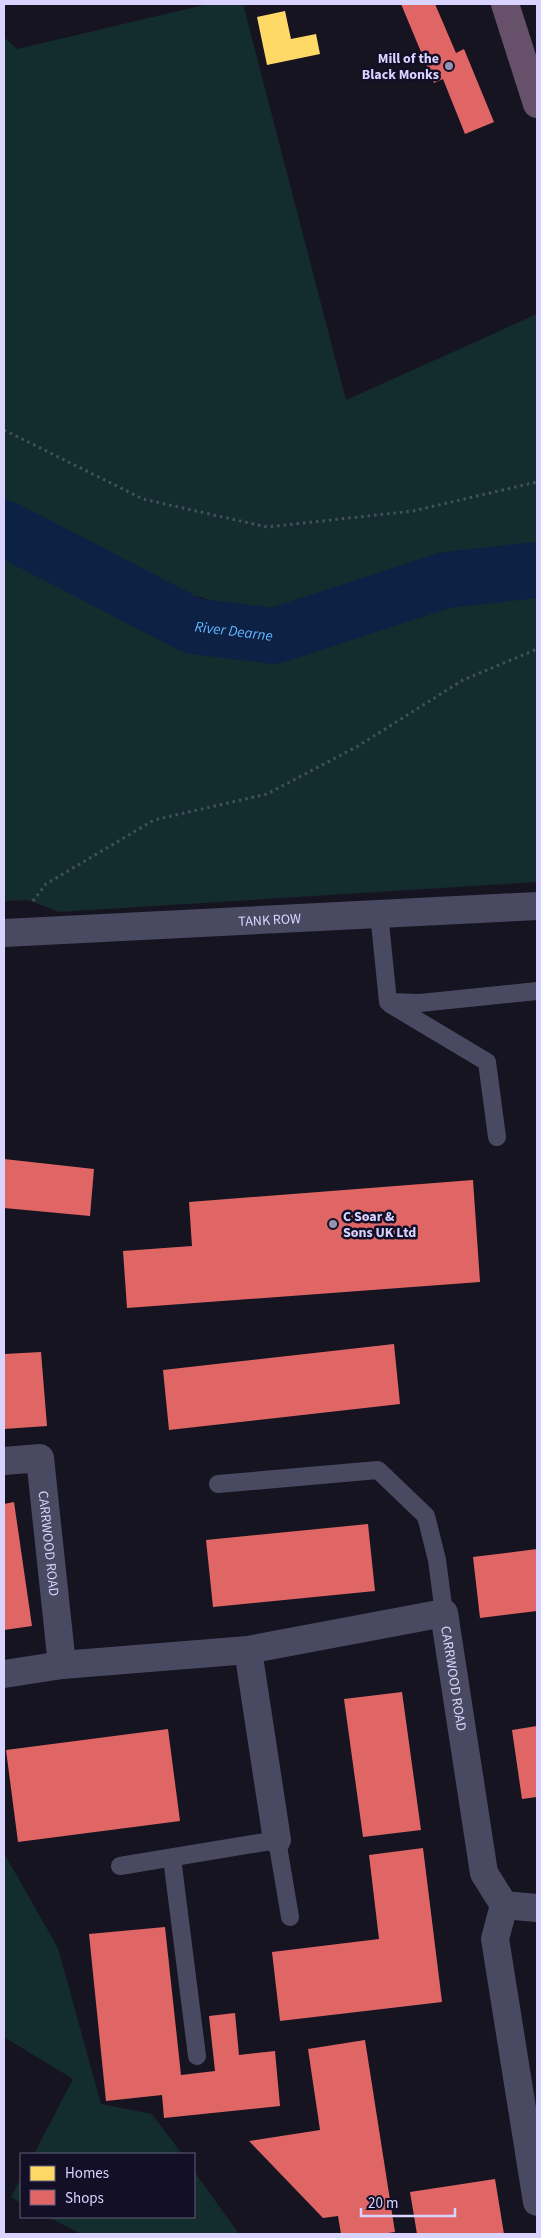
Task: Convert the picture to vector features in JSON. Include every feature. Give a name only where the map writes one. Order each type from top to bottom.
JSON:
[{"type":"highway","points":[[504,4],[537,104]]},
{"type":"street","name":"TANK ROW","points":[[6,933],[537,906]]},
{"type":"street","name":"CARRWOOD ROAD","points":[[4,1462],[40,1458],[62,1665]]},
{"type":"street","name":"CARRWOOD ROAD","points":[[4,1674],[62,1665],[248,1650],[444,1613],[484,1873],[504,1905]]},
{"type":"street","points":[[248,1650],[277,1840]]},
{"type":"street","points":[[537,1908],[504,1905],[495,1939],[537,2202]]},
{"type":"lane","points":[[379,913],[388,1002]]},
{"type":"lane","points":[[388,1002],[420,1004],[537,991]]},
{"type":"lane","points":[[388,1002],[486,1062],[497,1138]]},
{"type":"lane","points":[[218,1484],[378,1470],[426,1516],[437,1560],[444,1613]]},
{"type":"lane","points":[[120,1866],[277,1840],[290,1917]]},
{"type":"lane","points":[[172,1858],[197,2056]]},
{"type":"path","points":[[4,430],[143,498],[268,526],[413,511],[537,482]]},
{"type":"path","points":[[6,933],[46,884],[154,820],[267,794],[358,746],[463,680],[537,649]]},
{"type":"green space","points":[[208,4],[243,4],[346,400],[537,314],[537,554],[456,557],[277,617],[164,588],[4,502],[4,37],[17,49]]},
{"type":"green space","points":[[4,544],[191,638],[281,651],[454,597],[537,582],[537,882],[59,912],[28,900],[4,901]]},
{"type":"green space","points":[[4,1853],[58,1948],[101,2104],[152,2114],[181,2153],[35,2153],[73,2079],[4,2037]]},
{"type":"green space","points":[[195,2172],[239,2234],[81,2234],[50,2218],[195,2218]]},
{"type":"green space","points":[[20,2180],[20,2202],[11,2197]]},
{"type":"building: Homes","points":[[285,11],[291,39],[316,34],[320,54],[267,65],[257,17]]},
{"type":"building: Shops","name":"Mill of the Black Monks","points":[[401,4],[435,4],[456,53],[464,49],[494,122],[465,134],[443,79],[434,83]]},
{"type":"building: Shops","points":[[4,1159],[94,1169],[90,1216],[4,1208]]},
{"type":"building: Shops","name":"C Soar & Sons UK Ltd","points":[[473,1180],[480,1282],[127,1308],[123,1251],[192,1246],[189,1202]]},
{"type":"building: Shops","points":[[394,1344],[400,1404],[169,1430],[163,1370]]},
{"type":"building: Shops","points":[[41,1352],[47,1426],[4,1429],[4,1354]]},
{"type":"building: Shops","points":[[14,1502],[32,1626],[4,1630],[4,1504]]},
{"type":"building: Shops","points":[[368,1524],[375,1591],[213,1607],[206,1540]]},
{"type":"building: Shops","points":[[537,1549],[537,1611],[480,1618],[473,1557]]},
{"type":"building: Shops","points":[[402,1692],[421,1830],[363,1837],[344,1699]]},
{"type":"building: Shops","points":[[537,1726],[537,1797],[522,1799],[512,1730]]},
{"type":"building: Shops","points":[[168,1729],[180,1821],[18,1842],[6,1750]]},
{"type":"building: Shops","points":[[423,1848],[442,2002],[280,2021],[272,1952],[379,1939],[369,1855]]},
{"type":"building: Shops","points":[[165,1927],[181,2075],[215,2071],[209,2016],[235,2013],[239,2055],[275,2051],[280,2106],[164,2118],[162,2095],[106,2101],[89,1934]]},
{"type":"building: Shops","points":[[365,2040],[395,2232],[341,2234],[338,2216],[323,2218],[249,2141],[320,2130],[308,2049]]},
{"type":"building: Shops","points":[[495,2179],[504,2234],[417,2234],[410,2192]]},
{"type":"waterway","name":"River Dearne","points":[[4,528],[193,626],[274,636],[446,580],[537,570]]},
{"type":"place","name":"Mill of the Black Monks","points":[[449,66]]},
{"type":"place","name":"C Soar & Sons UK Ltd","points":[[333,1224]]}]
